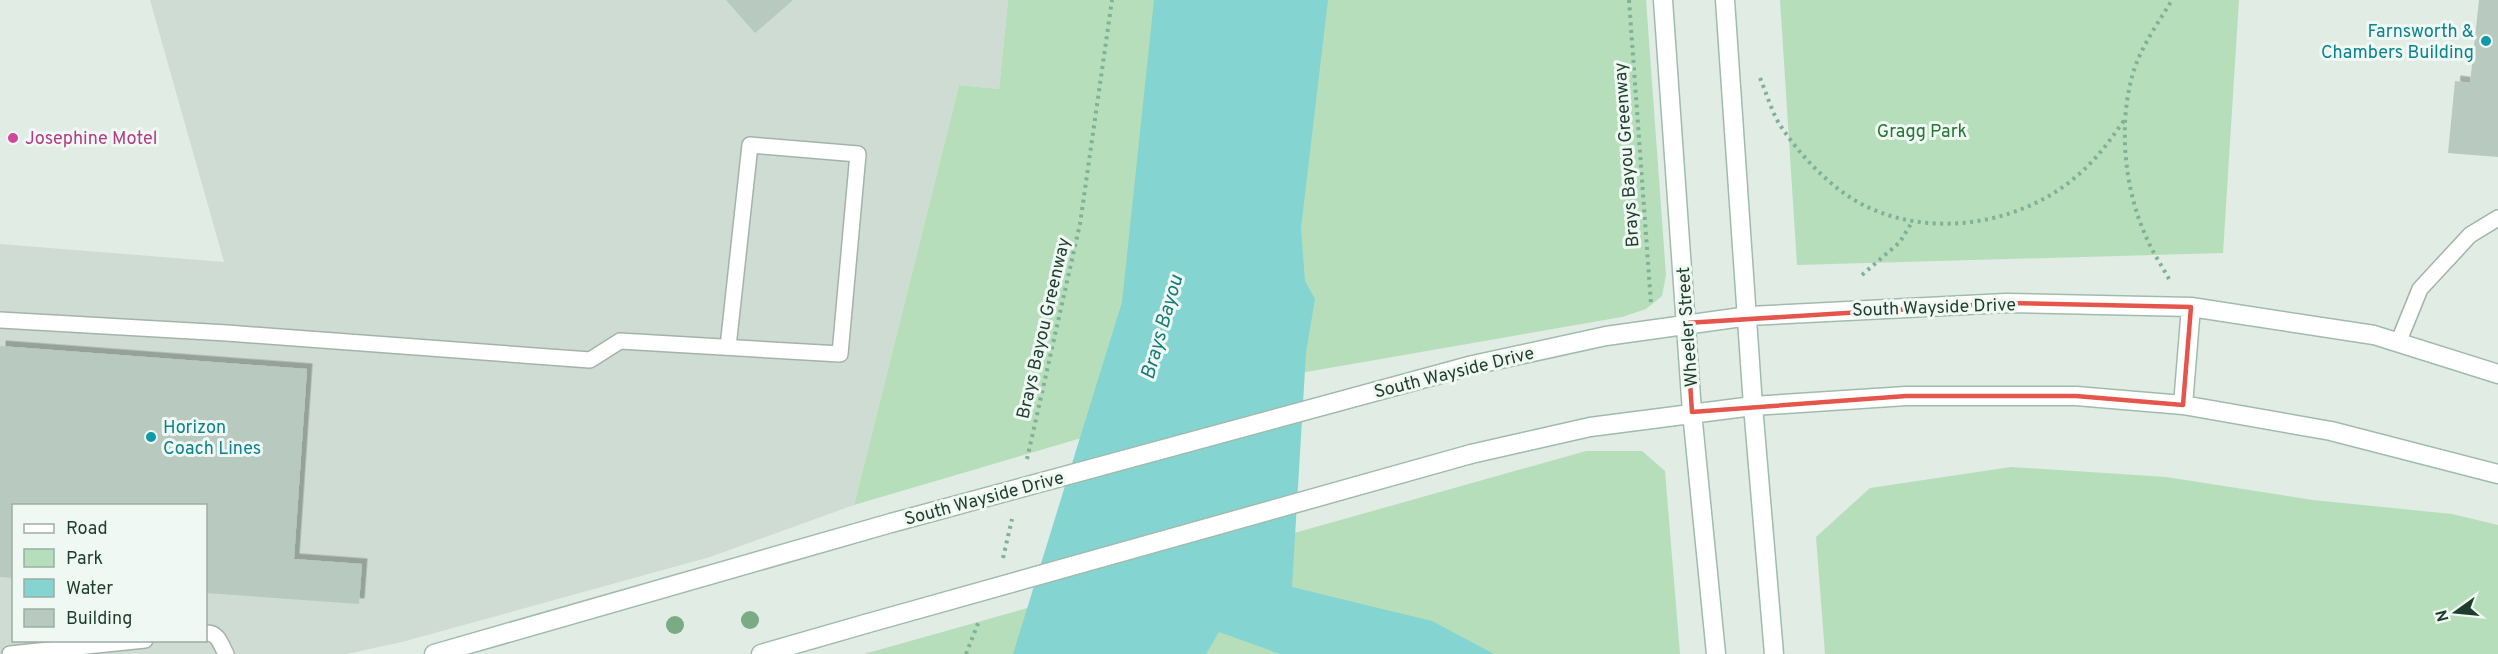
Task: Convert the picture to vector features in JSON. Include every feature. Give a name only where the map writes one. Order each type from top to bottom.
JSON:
[{"type":"main road","name":"Wheeler Street","points":[[1663,0],[1692,412],[1716,654]]},
{"type":"main road","points":[[1725,0],[1774,654]]},
{"type":"main road","name":"South Wayside Drive","points":[[434,654],[891,523],[1473,364],[1606,336],[1686,323],[1749,316],[2006,303],[2191,307],[2374,336],[2498,374]]},
{"type":"main road","points":[[2183,405],[2191,307]]},
{"type":"main road","points":[[760,654],[1471,454],[1590,427],[1692,412],[1906,396],[2076,396],[2183,405],[2331,431],[2498,474]]},
{"type":"lane","points":[[0,320],[227,333],[590,360],[620,341],[840,354],[858,154],[750,145],[728,347]]},
{"type":"lane","points":[[2398,343],[2420,290],[2470,235],[2498,218]]},
{"type":"lane","points":[[207,633],[217,637],[226,654]]},
{"type":"lane","points":[[10,654],[126,642]]},
{"type":"path","name":"Brays Bayou Greenway","points":[[1025,469],[1080,224],[1112,0]]},
{"type":"path","name":"Brays Bayou Greenway","points":[[1629,0],[1651,309]]},
{"type":"path","points":[[2171,282],[2146,238],[2132,196],[2126,159],[2125,119],[2133,73],[2149,37],[2172,0]]},
{"type":"path","points":[[1760,78],[1781,126],[1812,167],[1846,195],[1879,212],[1912,222],[1983,221],[2017,212],[2048,197],[2078,176],[2102,151],[2125,119]]},
{"type":"path","points":[[1862,275],[1900,242],[1912,222]]},
{"type":"path","points":[[999,569],[1014,513]]},
{"type":"path","points":[[966,654],[982,611]]},
{"type":"highlighted area","points":[[2006,303],[2191,307],[2183,405],[2076,396],[1906,396],[1692,412],[1686,323]]},
{"type":"shaded area","points":[[150,0],[1008,0],[999,89],[959,85],[854,505],[710,557],[402,642],[346,654],[0,654],[0,244],[224,262]]},
{"type":"green space","points":[[1008,0],[1646,0],[1666,275],[1662,296],[1646,309],[1622,317],[1306,372],[854,505],[959,85],[999,89]]},
{"type":"green space","name":"Gragg Park","points":[[1780,0],[2239,0],[2223,253],[1797,265]]},
{"type":"green space","points":[[1586,451],[1642,451],[1665,471],[1680,654],[864,654]]},
{"type":"green space","points":[[2011,467],[2166,477],[2313,500],[2452,514],[2498,525],[2498,654],[1825,654],[1816,537],[1870,488]]},
{"type":"water","name":"Brays Bayou","points":[[1154,0],[1328,0],[1301,228],[1305,281],[1315,299],[1306,353],[1292,587],[1432,621],[1494,654],[1280,654],[1219,632],[1206,654],[1013,654],[1122,302]]},
{"type":"building","points":[[726,0],[793,0],[755,33]]},
{"type":"building","name":"Farnsworth & Chambers Building","points":[[2479,0],[2498,0],[2498,157],[2448,153],[2455,81],[2470,83]]},
{"type":"building","name":"Horizon Coach Lines","points":[[0,346],[307,369],[294,559],[362,564],[359,604],[207,593],[207,504],[12,504],[12,578],[0,577]]},
{"type":"place","name":"Farnsworth & Chambers Building","points":[[2486,41]]},
{"type":"place","name":"Josephine Motel","points":[[13,138]]},
{"type":"place","name":"Horizon Coach Lines","points":[[151,437]]}]
